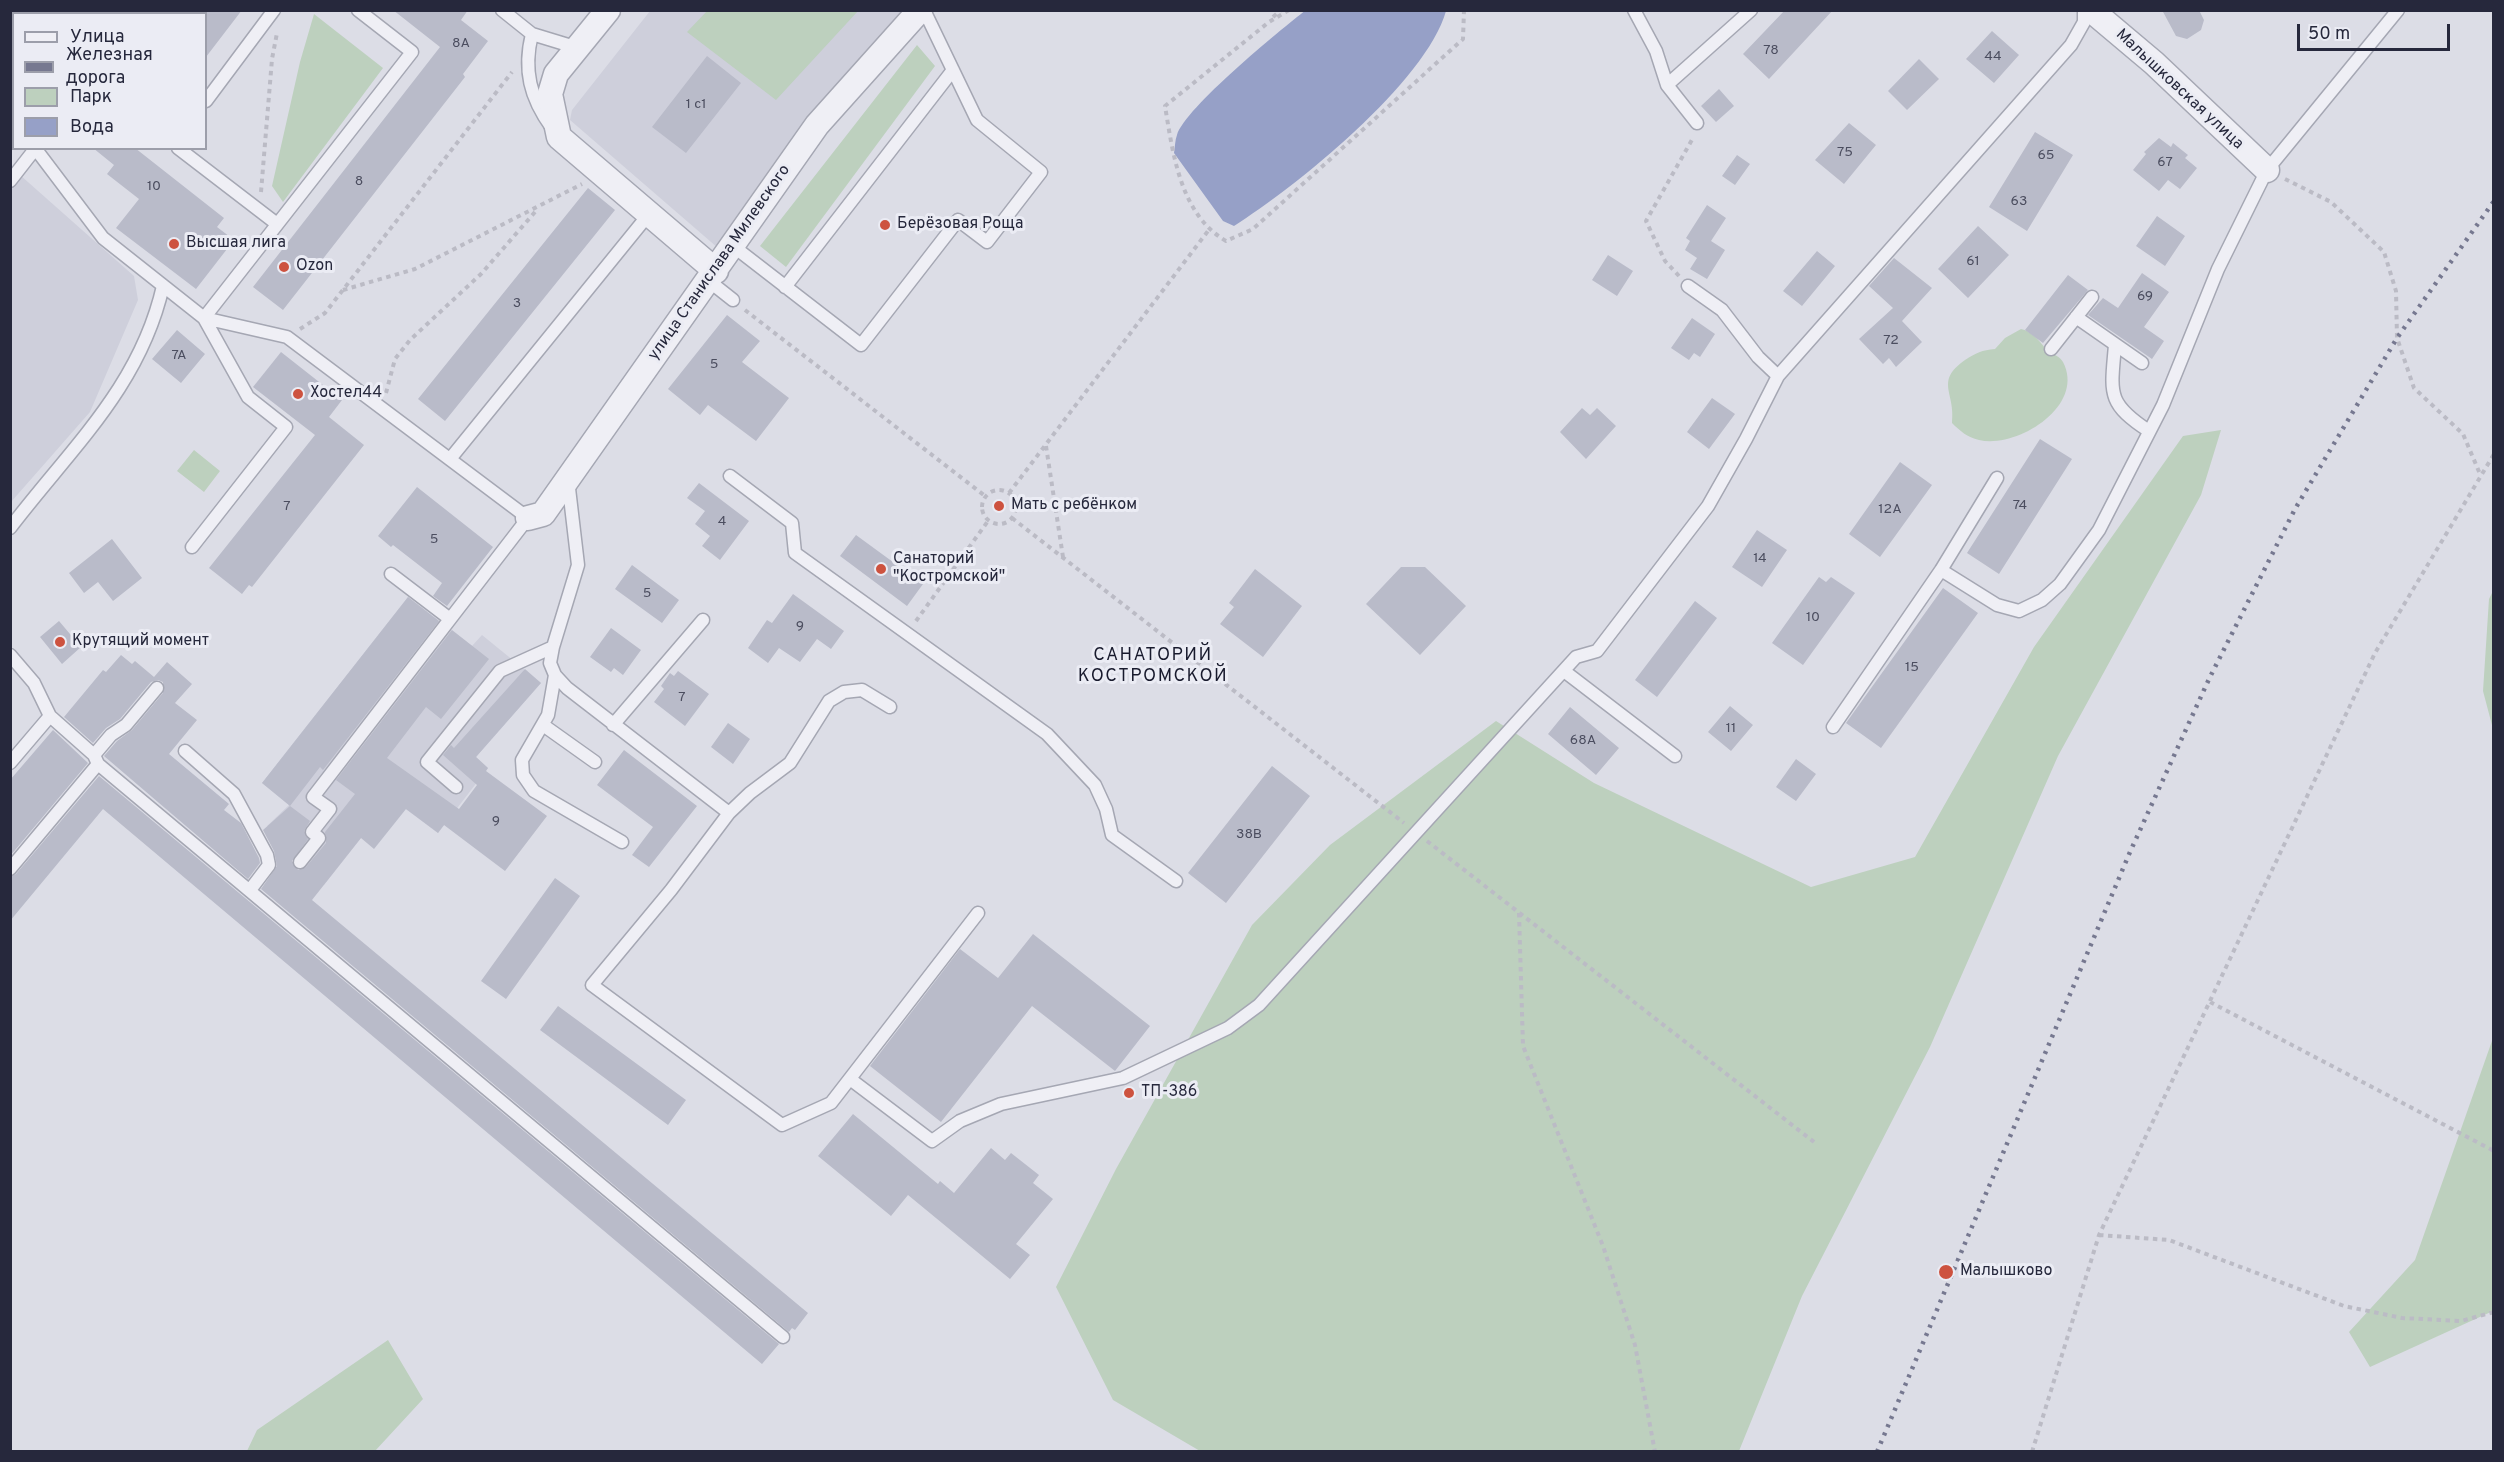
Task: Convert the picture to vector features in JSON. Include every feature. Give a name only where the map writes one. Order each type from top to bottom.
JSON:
[{"type":"street","points":[[608,10],[556,75],[550,94],[559,137],[649,214],[712,276]]},
{"type":"street","name":"улица Станислава Милевского","points":[[528,518],[543,514],[817,125],[920,10]]},
{"type":"street","name":"Малышковская улица","points":[[2091,10],[2154,63],[2267,170]]},
{"type":"lane","points":[[207,100],[274,10]]},
{"type":"lane","points":[[204,318],[412,52],[358,10]]},
{"type":"lane","points":[[502,10],[532,34],[578,48]]},
{"type":"lane","points":[[733,246],[861,345],[958,220],[987,242],[1041,172],[977,120],[924,10]]},
{"type":"lane","points":[[1634,10],[1656,51],[1667,85],[1697,123]]},
{"type":"lane","points":[[1667,85],[1750,10]]},
{"type":"lane","points":[[850,1079],[932,1141],[960,1121],[1001,1104],[1123,1078],[1228,1028],[1259,1005],[1576,657],[1597,651],[1708,506],[1778,376],[2071,45],[2084,22],[2084,10]]},
{"type":"lane","points":[[1941,570],[1997,605],[2019,611],[2042,600],[2060,584],[2098,530],[2163,405],[2218,268],[2267,170],[2398,10]]},
{"type":"lane","points":[[532,34],[527,53],[528,69],[537,108],[559,137]]},
{"type":"lane","points":[[785,287],[953,70]]},
{"type":"lane","points":[[10,181],[34,150]]},
{"type":"lane","points":[[36,150],[103,238],[204,318],[248,397],[286,427],[192,547]]},
{"type":"lane","points":[[181,150],[277,224]]},
{"type":"lane","points":[[450,459],[649,214]]},
{"type":"lane","points":[[712,276],[733,300]]},
{"type":"lane","points":[[10,528],[119,391],[145,345],[156,318],[163,286]]},
{"type":"lane","points":[[1688,286],[1722,310],[1758,357],[1778,376]]},
{"type":"lane","points":[[2051,349],[2092,297]]},
{"type":"lane","points":[[2076,317],[2142,363]]},
{"type":"lane","points":[[204,318],[286,337],[528,518],[313,797],[330,809],[312,832],[319,838],[300,862]]},
{"type":"lane","points":[[2115,345],[2113,397],[2121,411],[2149,431]]},
{"type":"lane","points":[[730,476],[792,523],[795,553],[1047,734],[1095,785],[1106,809],[1112,835],[1176,881]]},
{"type":"lane","points":[[1833,727],[1941,570],[1997,478]]},
{"type":"lane","points":[[568,479],[578,565],[553,647],[550,663],[555,675],[567,688],[729,813]]},
{"type":"lane","points":[[391,574],[450,619]]},
{"type":"lane","points":[[614,725],[703,620]]},
{"type":"lane","points":[[456,787],[427,762],[500,671],[553,647]]},
{"type":"lane","points":[[10,655],[34,682],[50,716],[96,759],[783,1337]]},
{"type":"lane","points":[[1564,671],[1675,756]]},
{"type":"lane","points":[[555,675],[552,699],[543,724],[522,760],[523,775],[534,791],[622,842]]},
{"type":"lane","points":[[10,869],[96,759],[111,735],[126,725],[157,688]]},
{"type":"lane","points":[[890,707],[862,690],[844,692],[830,701],[790,763],[750,793],[729,813],[671,890],[591,985],[783,1125],[831,1103],[978,914]]},
{"type":"lane","points":[[10,763],[50,716]]},
{"type":"lane","points":[[543,724],[595,762]]},
{"type":"lane","points":[[185,750],[234,794],[267,855],[269,865],[250,890]]},
{"type":"path","points":[[1281,10],[1165,106],[1175,164],[1193,208],[1208,231],[1226,241],[1253,229],[1463,39],[1464,10]]},
{"type":"path","points":[[1269,22],[1289,10]]},
{"type":"path","points":[[260,211],[272,59],[278,30]]},
{"type":"path","points":[[286,337],[325,313],[527,53]]},
{"type":"path","points":[[1688,286],[1665,261],[1646,221],[1691,144],[1697,123]]},
{"type":"path","points":[[2267,170],[2331,202],[2384,252],[2396,291],[2397,338],[2415,388],[2463,434],[2481,475]]},
{"type":"path","points":[[342,290],[415,269],[537,210],[587,182],[608,180]]},
{"type":"path","points":[[382,409],[395,359],[410,340],[481,274],[537,210]]},
{"type":"path","points":[[1009,493],[1208,231]]},
{"type":"path","points":[[733,300],[985,496]]},
{"type":"path","points":[[1046,445],[1063,557]]},
{"type":"path","points":[[2032,1452],[2099,1235],[2375,653],[2493,454]]},
{"type":"path","points":[[998,489],[1009,493],[1016,506],[1011,519],[999,524],[988,521],[981,507],[985,496],[998,489]]},
{"type":"path","points":[[907,634],[988,521]]},
{"type":"path","points":[[2493,691],[2493,699]]},
{"type":"path","points":[[1519,912],[1523,1046],[1603,1245],[1635,1345],[1654,1452]]},
{"type":"path","points":[[2210,1002],[2493,1151]]},
{"type":"path","points":[[2099,1235],[2169,1240],[2344,1306],[2402,1318],[2461,1321],[2493,1312]]},
{"type":"shaded area","points":[[650,11],[902,11],[807,119],[718,248],[570,120],[572,110]]},
{"type":"shaded area","points":[[11,167],[134,276],[138,300],[90,412],[11,502]]},
{"type":"shaded area","points":[[408,597],[472,646],[482,635],[541,683],[476,757],[488,768],[438,833],[380,790],[361,838],[324,885],[304,869],[267,826],[289,805],[262,783]]},
{"type":"green space","points":[[78,10],[174,11],[173,12],[78,12]]},
{"type":"green space","points":[[708,10],[858,11],[776,100],[687,32]]},
{"type":"green space","points":[[314,14],[383,68],[283,202],[272,186],[300,62]]},
{"type":"green space","points":[[917,45],[935,66],[786,267],[760,246]]},
{"type":"green space","points":[[2021,329],[2031,334],[2063,362],[2068,378],[2065,394],[2057,408],[2044,421],[2028,431],[2011,438],[1994,441],[1971,437],[1952,423],[1948,388],[1950,375],[1965,360],[1979,352],[1995,349],[2005,338]]},
{"type":"green space","points":[[2221,430],[2201,495],[2058,756],[1930,1047],[1802,1296],[1739,1451],[1200,1451],[1113,1400],[1056,1287],[1116,1169],[1252,925],[1330,845],[1496,721],[1594,783],[1811,887],[1915,857],[2034,647],[2183,436]]},
{"type":"green space","points":[[194,450],[220,471],[204,492],[177,471]]},
{"type":"green space","points":[[2493,591],[2493,729],[2483,691],[2489,599]]},
{"type":"green space","points":[[2493,1038],[2493,1311],[2370,1367],[2349,1332],[2415,1260]]},
{"type":"green space","points":[[388,1340],[423,1399],[375,1451],[247,1451],[257,1430]]},
{"type":"water","points":[[1306,10],[1446,11],[1434,39],[1413,69],[1386,100],[1323,160],[1234,226],[1223,221],[1174,153],[1176,137],[1184,123],[1214,89]]},
{"type":"building","points":[[206,10],[242,10],[207,56],[207,12]]},
{"type":"building","points":[[393,10],[468,10],[461,20],[488,41],[463,74],[465,77],[283,310],[253,287],[440,47]]},
{"type":"building","points":[[1785,10],[1833,10],[1769,79],[1743,54]]},
{"type":"building","points":[[2162,10],[2199,10],[2204,20],[2201,30],[2187,39],[2176,36]]},
{"type":"building","points":[[1992,31],[2019,55],[1994,83],[1966,59]]},
{"type":"building","points":[[707,56],[741,83],[686,153],[652,127]]},
{"type":"building","points":[[1919,59],[1939,79],[1907,110],[1888,91]]},
{"type":"building","points":[[1719,89],[1734,106],[1716,122],[1701,106]]},
{"type":"building","points":[[1849,123],[1876,145],[1844,184],[1815,160]]},
{"type":"building","points":[[2035,132],[2073,155],[2027,231],[1989,207]]},
{"type":"building","points":[[2159,138],[2171,147],[2173,143],[2188,155],[2185,158],[2197,168],[2180,189],[2168,180],[2159,191],[2133,170],[2146,154],[2144,152]]},
{"type":"building","points":[[95,150],[138,150],[224,218],[217,227],[234,240],[196,289],[116,228],[139,199],[107,174],[114,165]]},
{"type":"building","points":[[1737,155],[1750,164],[1735,185],[1722,176]]},
{"type":"building","points":[[588,188],[615,210],[445,421],[418,399]]},
{"type":"building","points":[[1707,205],[1726,218],[1711,241],[1725,250],[1707,279],[1690,269],[1697,258],[1685,250],[1690,241],[1686,238]]},
{"type":"building","points":[[2157,216],[2185,236],[2165,266],[2136,246]]},
{"type":"building","points":[[1978,226],[2009,255],[1968,298],[1938,269]]},
{"type":"building","points":[[1817,251],[1835,266],[1802,306],[1783,291]]},
{"type":"building","points":[[1608,255],[1633,271],[1617,296],[1592,280]]},
{"type":"building","points":[[1894,258],[1932,288],[1902,321],[1922,342],[1896,367],[1889,358],[1883,364],[1859,339],[1893,308],[1869,286]]},
{"type":"building","points":[[2142,273],[2169,292],[2144,327],[2164,341],[2152,359],[2088,315],[2103,298],[2118,308]]},
{"type":"building","points":[[2068,275],[2088,290],[2043,343],[2025,330]]},
{"type":"building","points":[[727,315],[760,341],[742,362],[789,398],[756,441],[708,405],[700,415],[668,389]]},
{"type":"building","points":[[1692,318],[1715,334],[1700,357],[1694,353],[1689,360],[1671,348]]},
{"type":"building","points":[[177,330],[205,354],[181,383],[152,359]]},
{"type":"building","points":[[281,352],[342,400],[329,417],[364,445],[252,587],[249,585],[242,594],[209,568],[315,435],[253,387]]},
{"type":"building","points":[[1712,398],[1735,414],[1709,449],[1687,432]]},
{"type":"building","points":[[1582,408],[1590,415],[1597,408],[1616,426],[1586,459],[1560,432]]},
{"type":"building","points":[[2040,439],[2072,459],[1999,574],[1967,553]]},
{"type":"building","points":[[1900,462],[1932,485],[1880,557],[1849,534]]},
{"type":"building","points":[[699,483],[749,521],[720,560],[702,546],[710,536],[695,524],[705,511],[687,498]]},
{"type":"building","points":[[417,487],[493,547],[447,606],[433,596],[442,583],[378,536]]},
{"type":"building","points":[[1757,530],[1787,550],[1762,587],[1732,567]]},
{"type":"building","points":[[856,535],[923,584],[907,606],[840,556]]},
{"type":"building","points":[[112,539],[142,578],[113,601],[98,582],[84,593],[69,573]]},
{"type":"building","points":[[632,565],[679,600],[662,623],[615,589]]},
{"type":"building","points":[[1401,567],[1425,567],[1466,606],[1420,655],[1366,604]]},
{"type":"building","points":[[1255,569],[1302,606],[1263,657],[1220,624],[1234,607],[1229,603]]},
{"type":"building","points":[[1819,577],[1826,582],[1831,577],[1855,593],[1803,665],[1772,643]]},
{"type":"building","points":[[1943,588],[1978,613],[1881,748],[1846,723]]},
{"type":"building","points":[[793,594],[844,631],[831,649],[817,639],[800,662],[779,648],[768,663],[748,648],[767,620],[772,623]]},
{"type":"building","points":[[408,597],[439,621],[323,770],[320,767],[290,806],[262,783]]},
{"type":"building","points":[[1695,601],[1717,618],[1657,697],[1635,680]]},
{"type":"building","name":"Крутящий момент","points":[[59,621],[81,647],[62,664],[40,637]]},
{"type":"building","points":[[611,628],[641,650],[623,675],[614,668],[611,672],[590,657]]},
{"type":"building","points":[[452,630],[489,659],[441,719],[426,707],[387,758],[459,809],[477,785],[443,755],[451,745],[454,748],[525,669],[541,683],[476,757],[488,768],[486,771],[547,816],[505,871],[444,825],[438,833],[406,809],[374,849],[361,838],[312,900],[808,1313],[795,1330],[792,1328],[789,1332],[261,889],[277,866],[274,851],[263,830],[290,806],[310,821],[304,831],[308,839],[292,861],[298,870],[306,867],[326,843],[325,832],[355,794],[336,780]]},
{"type":"building","points":[[121,655],[132,664],[135,661],[154,677],[167,662],[192,684],[175,703],[197,720],[169,754],[229,804],[224,810],[241,823],[259,858],[260,863],[248,879],[104,756],[117,741],[132,730],[163,693],[163,682],[158,680],[151,682],[120,719],[106,728],[93,743],[64,717],[103,670],[106,672]]},
{"type":"building","points":[[678,671],[709,694],[685,726],[654,702],[664,689],[661,686],[670,673],[674,676]]},
{"type":"building","points":[[1730,706],[1753,725],[1731,751],[1708,732]]},
{"type":"building","points":[[1570,707],[1619,748],[1596,775],[1548,734]]},
{"type":"building","points":[[728,723],[750,739],[733,764],[711,747]]},
{"type":"building","points":[[53,730],[88,763],[10,856],[10,780]]},
{"type":"building","points":[[624,750],[697,806],[649,867],[632,855],[653,827],[597,785]]},
{"type":"building","points":[[1796,759],[1816,774],[1796,801],[1776,787]]},
{"type":"building","points":[[1272,766],[1310,796],[1226,903],[1188,873]]},
{"type":"building","points":[[99,776],[779,1344],[762,1364],[103,809],[10,921],[10,877],[16,874]]},
{"type":"building","points":[[555,878],[580,896],[506,999],[481,981]]},
{"type":"building","points":[[1033,934],[1150,1026],[1115,1071],[1032,1006],[941,1122],[870,1066],[960,949],[998,978]]},
{"type":"building","points":[[558,1006],[686,1100],[668,1125],[540,1030]]},
{"type":"building","points":[[853,1114],[938,1184],[940,1181],[954,1193],[991,1148],[1005,1160],[1011,1153],[1039,1175],[1033,1183],[1053,1199],[1016,1244],[1030,1255],[1010,1279],[908,1195],[891,1216],[818,1156]]},
{"type":"railway","points":[[1877,1452],[2130,852],[2209,679],[2295,509],[2397,338],[2494,201]]},
{"type":"place","name":"Берёзовая Роща","points":[[885,225]]},
{"type":"place","name":"Высшая лига","points":[[174,244]]},
{"type":"place","name":"Ozon","points":[[284,267]]},
{"type":"place","name":"Хостел44","points":[[298,394]]},
{"type":"place","name":"Мать с ребёнком","points":[[999,506]]},
{"type":"place","name":"Санаторий \"Костромской\"","points":[[881,569]]},
{"type":"place","name":"Крутящий момент","points":[[60,642]]},
{"type":"place","name":"ТП-386","points":[[1129,1093]]},
{"type":"place","name":"Малышково","points":[[1946,1272]]},
{"type":"district","name":"САНАТОРИЙ КОСТРОМСКОЙ","points":[[1153,666]]}]
